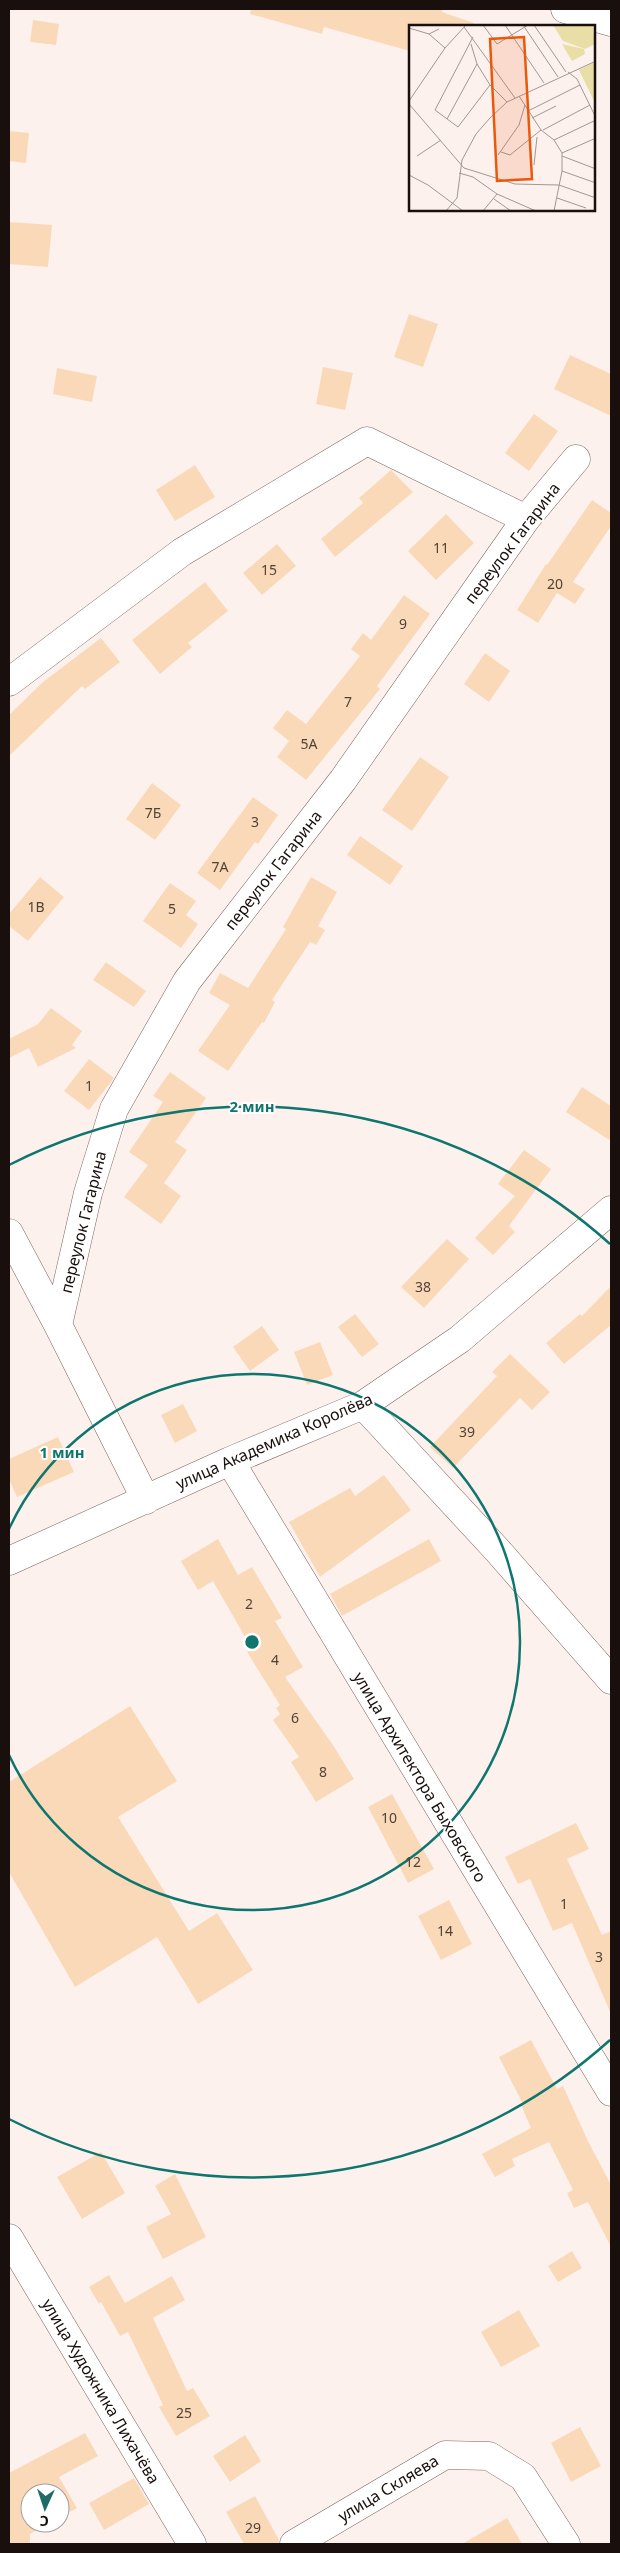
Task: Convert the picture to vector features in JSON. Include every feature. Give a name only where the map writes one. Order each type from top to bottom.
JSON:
[{"type":"street","points":[[565,9],[611,22]]},
{"type":"street","points":[[9,682],[182,552],[367,441],[526,519]]},
{"type":"street","name":"переулок Гагарина","points":[[58,1325],[88,1193],[114,1109],[187,981],[343,780],[526,519],[576,459]]},
{"type":"street","name":"улица Академика Королёва","points":[[9,1561],[230,1461],[363,1405],[460,1339],[611,1210]]},
{"type":"street","points":[[9,1233],[58,1325],[146,1500]]},
{"type":"street","points":[[363,1405],[498,1551],[611,1680]]},
{"type":"street","name":"улица Архитектора Быховского","points":[[230,1461],[611,2092]]},
{"type":"street","name":"улица Художника Лихачёва","points":[[9,2238],[192,2544]]},
{"type":"street","name":"улица Скляева","points":[[294,2544],[445,2455],[488,2456],[523,2477],[566,2544]]},
{"type":"building","points":[[251,9],[443,9],[442,12],[474,23],[474,25],[409,25],[409,51],[324,27],[322,34],[250,14]]},
{"type":"building","points":[[33,20],[59,24],[56,45],[30,42]]},
{"type":"building","points":[[9,131],[29,133],[26,163],[9,161]]},
{"type":"building","points":[[9,222],[52,225],[48,267],[9,264]]},
{"type":"building","points":[[409,314],[438,324],[423,367],[394,357]]},
{"type":"building","points":[[570,355],[611,374],[611,416],[554,389]]},
{"type":"building","points":[[323,367],[353,373],[345,410],[316,404]]},
{"type":"building","points":[[57,368],[97,376],[92,402],[53,394]]},
{"type":"building","points":[[534,414],[558,431],[529,471],[505,453]]},
{"type":"building","points":[[195,465],[215,497],[175,521],[156,490]]},
{"type":"building","points":[[391,470],[413,492],[335,557],[321,539],[363,503],[359,498]]},
{"type":"building","points":[[592,500],[611,513],[611,526],[573,582],[585,589],[575,604],[557,593],[538,623],[517,610],[546,564]]},
{"type":"building","points":[[446,514],[474,543],[436,580],[408,551]]},
{"type":"building","points":[[277,544],[296,566],[262,595],[243,573]]},
{"type":"building","points":[[205,582],[228,611],[188,643],[192,647],[160,674],[132,640]]},
{"type":"building","points":[[404,595],[430,614],[377,686],[380,689],[306,780],[277,757],[289,741],[273,728],[287,710],[306,724],[360,656],[351,649],[363,633],[371,640]]},
{"type":"building","points":[[101,638],[120,662],[85,689],[82,686],[9,756],[9,715],[43,682]]},
{"type":"building","points":[[485,653],[510,671],[489,702],[464,684]]},
{"type":"building","points":[[420,757],[449,777],[412,831],[382,810]]},
{"type":"building","points":[[152,783],[181,805],[155,840],[126,819]]},
{"type":"building","points":[[253,797],[278,815],[258,844],[255,842],[220,890],[197,873]]},
{"type":"building","points":[[360,836],[403,866],[390,885],[347,855]]},
{"type":"building","points":[[40,877],[64,897],[28,941],[9,926],[9,914]]},
{"type":"building","points":[[311,877],[337,892],[318,926],[325,930],[316,945],[310,942],[272,1000],[275,1002],[264,1023],[262,1022],[228,1071],[198,1051],[230,1005],[209,993],[220,973],[248,988],[286,929],[283,927]]},
{"type":"building","points":[[170,883],[196,901],[186,915],[198,924],[181,948],[143,921]]},
{"type":"building","points":[[106,962],[146,991],[134,1007],[93,980]]},
{"type":"building","points":[[51,1008],[82,1031],[72,1045],[76,1048],[38,1067],[29,1048],[9,1058],[9,1039],[38,1024]]},
{"type":"building","points":[[89,1059],[114,1078],[89,1110],[64,1091]]},
{"type":"building","points":[[170,1072],[206,1098],[175,1142],[187,1150],[164,1183],[181,1196],[161,1224],[124,1197],[148,1165],[129,1152],[163,1102],[153,1096]]},
{"type":"building","points":[[582,1087],[611,1106],[611,1141],[566,1112]]},
{"type":"building","points":[[524,1150],[551,1169],[509,1226],[515,1232],[493,1255],[475,1238],[515,1196],[498,1184]]},
{"type":"building","points":[[447,1239],[469,1259],[424,1308],[401,1287]]},
{"type":"building","points":[[611,1286],[611,1325],[564,1364],[546,1343],[580,1314],[582,1316]]},
{"type":"building","points":[[355,1314],[379,1344],[362,1357],[338,1327]]},
{"type":"building","points":[[262,1326],[279,1350],[250,1371],[233,1347]]},
{"type":"building","points":[[320,1342],[333,1375],[307,1385],[294,1352]]},
{"type":"building","points":[[510,1354],[550,1392],[532,1410],[520,1398],[453,1468],[430,1447],[497,1376],[492,1372]]},
{"type":"building","points":[[183,1404],[197,1431],[175,1443],[161,1415]]},
{"type":"building","points":[[58,1437],[74,1472],[17,1497],[9,1479],[9,1459]]},
{"type":"building","points":[[384,1475],[411,1510],[320,1577],[289,1522],[350,1488],[355,1496]]},
{"type":"building","points":[[218,1539],[238,1575],[252,1567],[282,1618],[275,1621],[303,1667],[285,1677],[333,1745],[354,1779],[316,1802],[291,1762],[299,1757],[273,1720],[280,1714],[276,1708],[280,1705],[247,1652],[252,1649],[213,1581],[198,1590],[181,1561]]},
{"type":"building","points":[[429,1539],[441,1561],[342,1616],[330,1594]]},
{"type":"building","points":[[130,1706],[177,1781],[118,1817],[189,1931],[217,1913],[253,1970],[198,2004],[157,1937],[75,1987],[9,1872],[9,1782]]},
{"type":"building","points":[[392,1794],[434,1869],[408,1883],[368,1807]]},
{"type":"building","points":[[576,1823],[589,1849],[567,1859],[602,1935],[611,1931],[611,2014],[572,1923],[553,1931],[530,1879],[518,1884],[505,1857]]},
{"type":"building","points":[[449,1900],[472,1944],[441,1960],[418,1916]]},
{"type":"building","points":[[531,2040],[557,2089],[563,2086],[611,2185],[611,2247],[588,2202],[574,2208],[567,2193],[573,2190],[549,2142],[512,2159],[515,2166],[495,2177],[482,2154],[531,2128],[521,2105],[523,2104],[499,2057]]},
{"type":"building","points":[[101,2152],[125,2193],[82,2219],[57,2177]]},
{"type":"building","points":[[175,2174],[206,2237],[163,2259],[146,2227],[171,2214],[155,2186]]},
{"type":"building","points":[[572,2251],[582,2268],[558,2282],[548,2266]]},
{"type":"building","points":[[109,2275],[125,2303],[172,2276],[185,2300],[153,2318],[187,2391],[193,2388],[210,2416],[176,2436],[159,2407],[163,2405],[128,2332],[120,2336],[101,2302],[99,2304],[89,2287]]},
{"type":"building","points":[[519,2310],[540,2346],[501,2367],[481,2332]]},
{"type":"building","points":[[580,2427],[601,2466],[571,2482],[551,2443]]},
{"type":"building","points":[[85,2433],[98,2456],[59,2477],[62,2483],[20,2483],[20,2533],[32,2533],[30,2534],[30,2544],[9,2544],[9,2473]]},
{"type":"building","points":[[245,2435],[261,2461],[230,2482],[213,2456]]},
{"type":"building","points":[[134,2478],[149,2504],[104,2530],[89,2503]]},
{"type":"building","points":[[70,2496],[77,2508],[70,2512]]},
{"type":"building","points":[[255,2496],[279,2540],[278,2544],[244,2544],[226,2512]]},
{"type":"building","points":[[507,2518],[522,2544],[462,2544]]}]
